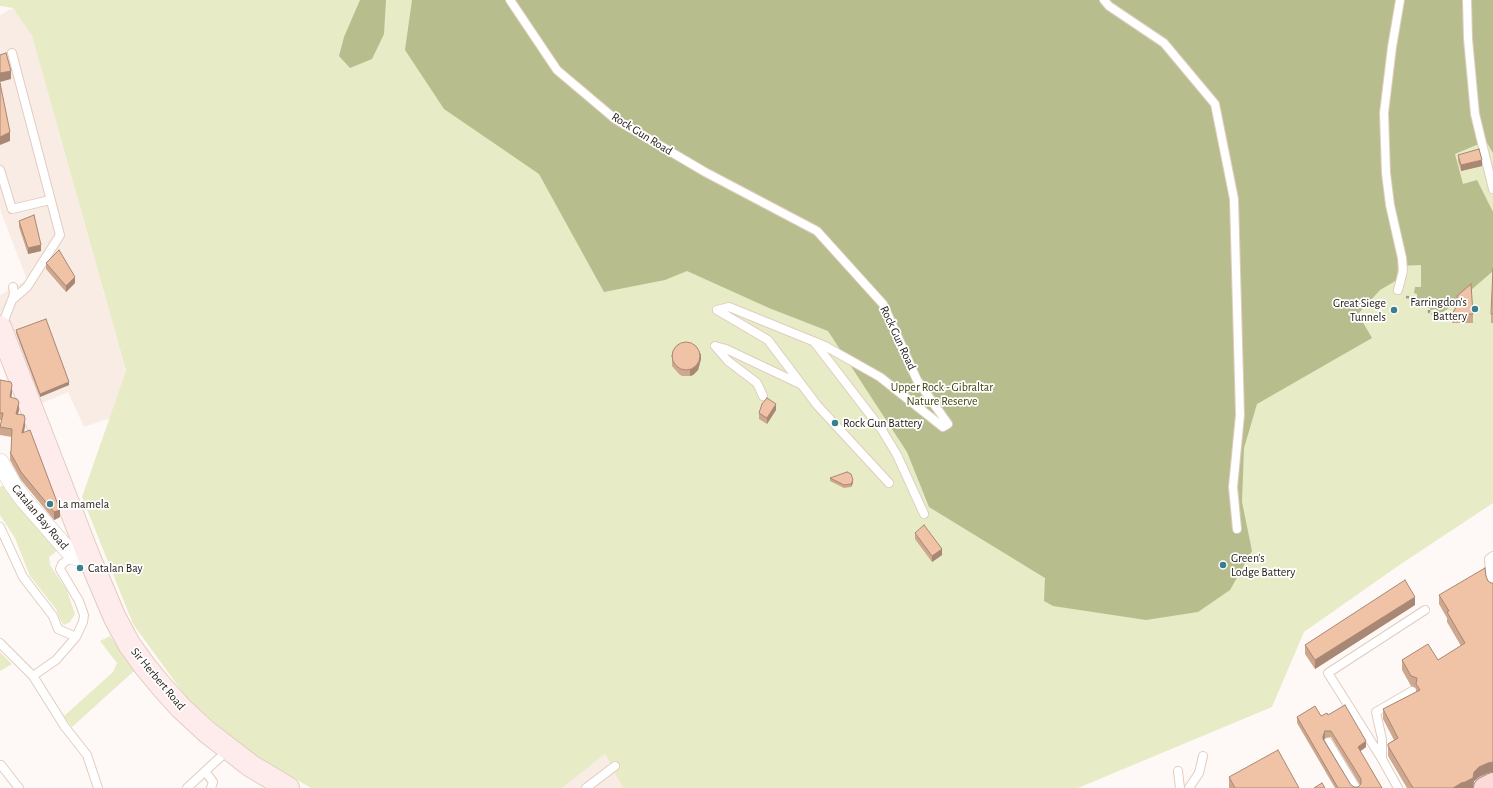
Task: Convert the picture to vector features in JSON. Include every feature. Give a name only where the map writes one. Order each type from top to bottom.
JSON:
[{"type":"main road","name":"Sir Herbert Road","points":[[0,328],[81,556],[129,644],[144,665],[182,708],[207,732],[251,766],[288,788]]},
{"type":"main road","points":[[1485,788],[1493,784]]},
{"type":"street","name":"Catalan Bay Road","points":[[0,462],[13,485],[24,500],[81,556]]},
{"type":"lane","name":"Rock Gun Road","points":[[510,0],[557,70],[614,119],[705,172],[817,231],[883,304],[917,380],[948,424],[943,427],[880,377],[825,346],[729,307],[718,310],[768,340],[800,384]]},
{"type":"lane","points":[[1097,0],[1106,3],[1164,43],[1215,104],[1234,199],[1240,415],[1233,487],[1237,529]]},
{"type":"lane","points":[[1398,290],[1403,271],[1402,258],[1390,205],[1386,173],[1384,113],[1392,46],[1400,0]]},
{"type":"lane","points":[[1467,0],[1468,39],[1475,114],[1493,189]]},
{"type":"lane","points":[[12,53],[60,235],[27,287],[12,300]]},
{"type":"lane","points":[[0,170],[12,210],[50,200]]},
{"type":"lane","points":[[0,328],[14,294],[13,287]]},
{"type":"lane","points":[[815,342],[882,430],[898,456],[924,514]]},
{"type":"lane","points":[[763,396],[757,383],[728,361],[716,346],[726,349],[800,384],[818,406],[889,483]]},
{"type":"lane","points":[[0,527],[23,577],[53,616],[58,629],[76,637]]},
{"type":"lane","points":[[33,676],[56,660],[76,637],[84,615],[79,601],[60,569],[62,564],[81,556]]},
{"type":"lane","points":[[1493,556],[1489,559],[1491,585],[1493,588]]},
{"type":"lane","points":[[1398,788],[1382,759],[1328,673],[1425,610]]},
{"type":"lane","points":[[0,643],[33,676],[65,727],[87,756],[98,788]]},
{"type":"lane","points":[[1382,759],[1382,739],[1376,712],[1412,691]]},
{"type":"lane","points":[[1328,742],[1356,788]]},
{"type":"lane","points":[[187,788],[228,749]]},
{"type":"lane","points":[[1189,788],[1199,773],[1203,756]]},
{"type":"lane","points":[[0,765],[19,788]]},
{"type":"lane","points":[[586,788],[616,766]]},
{"type":"lane","points":[[205,771],[213,782],[211,788]]},
{"type":"lane","points":[[1178,771],[1180,788]]},
{"type":"path","points":[[1416,298],[1416,305],[1429,305],[1429,312],[1434,314]]},
{"type":"shaded area","points":[[13,8],[32,36],[126,372],[110,418],[84,427],[68,392],[34,407],[0,317],[0,295],[27,280],[0,209],[0,15]]},
{"type":"shaded area","points":[[605,754],[623,788],[562,788]]},
{"type":"green space","name":"Upper Rock - Gibraltar Nature Reserve","points":[[0,0],[1493,0],[1493,503],[1398,566],[1304,632],[1272,707],[1078,788],[623,788],[605,754],[562,788],[311,788],[247,751],[186,697],[133,624],[82,497],[126,371],[32,36],[13,8],[0,6]]},
{"type":"green space","points":[[360,0],[386,0],[384,34],[372,59],[350,68],[339,56],[344,37]]},
{"type":"green space","points":[[412,0],[1493,0],[1493,153],[1486,141],[1455,154],[1463,184],[1477,180],[1493,212],[1493,271],[1455,304],[1438,315],[1436,309],[1430,310],[1430,304],[1417,303],[1417,294],[1414,293],[1415,287],[1421,287],[1421,265],[1398,266],[1397,280],[1380,290],[1358,314],[1372,338],[1257,404],[1244,448],[1242,502],[1252,551],[1230,590],[1198,612],[1146,620],[1053,606],[1044,601],[1045,578],[929,507],[907,452],[828,331],[769,308],[687,271],[665,280],[604,292],[539,174],[444,109],[405,50]]},
{"type":"green space","points":[[7,484],[61,548],[49,557],[50,565],[67,591],[75,614],[70,622],[64,625],[56,609],[30,576],[15,538],[0,515],[0,487]]},
{"type":"green space","points":[[110,636],[134,671],[72,727],[64,716],[113,672],[117,663],[100,641]]},
{"type":"green space","points":[[0,652],[12,664],[0,671]]},
{"type":"building","points":[[6,53],[11,71],[0,73],[0,55]]},
{"type":"building","points":[[0,83],[10,132],[0,137]]},
{"type":"building","points":[[1479,149],[1482,160],[1461,165],[1458,155]]},
{"type":"building","points":[[34,215],[41,245],[28,248],[19,221]]},
{"type":"building","points":[[59,250],[75,277],[66,286],[46,263]]},
{"type":"building","points":[[1493,269],[1493,314],[1491,314]]},
{"type":"building","points":[[1471,284],[1473,314],[1452,314],[1458,304],[1457,296]]},
{"type":"building","points":[[46,319],[69,382],[40,394],[16,330]]},
{"type":"building","points":[[686,342],[696,346],[700,356],[696,366],[686,370],[676,366],[672,356],[676,346]]},
{"type":"building","points":[[0,380],[11,382],[10,397],[17,399],[19,402],[16,414],[24,415],[25,419],[22,433],[30,430],[60,510],[54,512],[21,472],[10,452],[12,429],[0,427],[3,413],[0,413]]},
{"type":"building","points":[[767,398],[776,404],[767,418],[759,413],[762,404]]},
{"type":"building","points":[[847,472],[851,474],[853,480],[851,484],[844,485],[830,478]]},
{"type":"building","points":[[924,525],[942,549],[932,556],[915,533]]},
{"type":"building","points":[[1485,568],[1488,581],[1493,583],[1493,762],[1479,767],[1474,772],[1473,778],[1453,788],[1413,788],[1388,746],[1388,744],[1398,738],[1383,709],[1420,690],[1416,684],[1417,678],[1411,676],[1402,660],[1428,644],[1438,660],[1465,643],[1439,595]]},
{"type":"building","points":[[1405,580],[1415,597],[1315,660],[1305,645]]},
{"type":"building","points":[[1345,705],[1366,741],[1358,747],[1382,788],[1338,788],[1297,717],[1315,706],[1321,716],[1327,713],[1328,715]],"holes":[[[1325,731],[1331,731],[1361,779],[1361,784],[1358,787],[1351,785],[1323,739]]]},
{"type":"building","points":[[1278,750],[1299,788],[1235,788],[1229,777]]},
{"type":"building","points":[[1322,783],[1325,788],[1314,788]]},
{"type":"place","name":"Farringdon's Battery","points":[[1475,309]]},
{"type":"place","name":"Great Siege Tunnels","points":[[1394,310]]},
{"type":"place","name":"Rock Gun Battery","points":[[835,423]]},
{"type":"place","name":"La mamela","points":[[50,504]]},
{"type":"place","name":"Green's Lodge Battery","points":[[1223,565]]},
{"type":"place","name":"Catalan Bay","points":[[80,568]]}]
